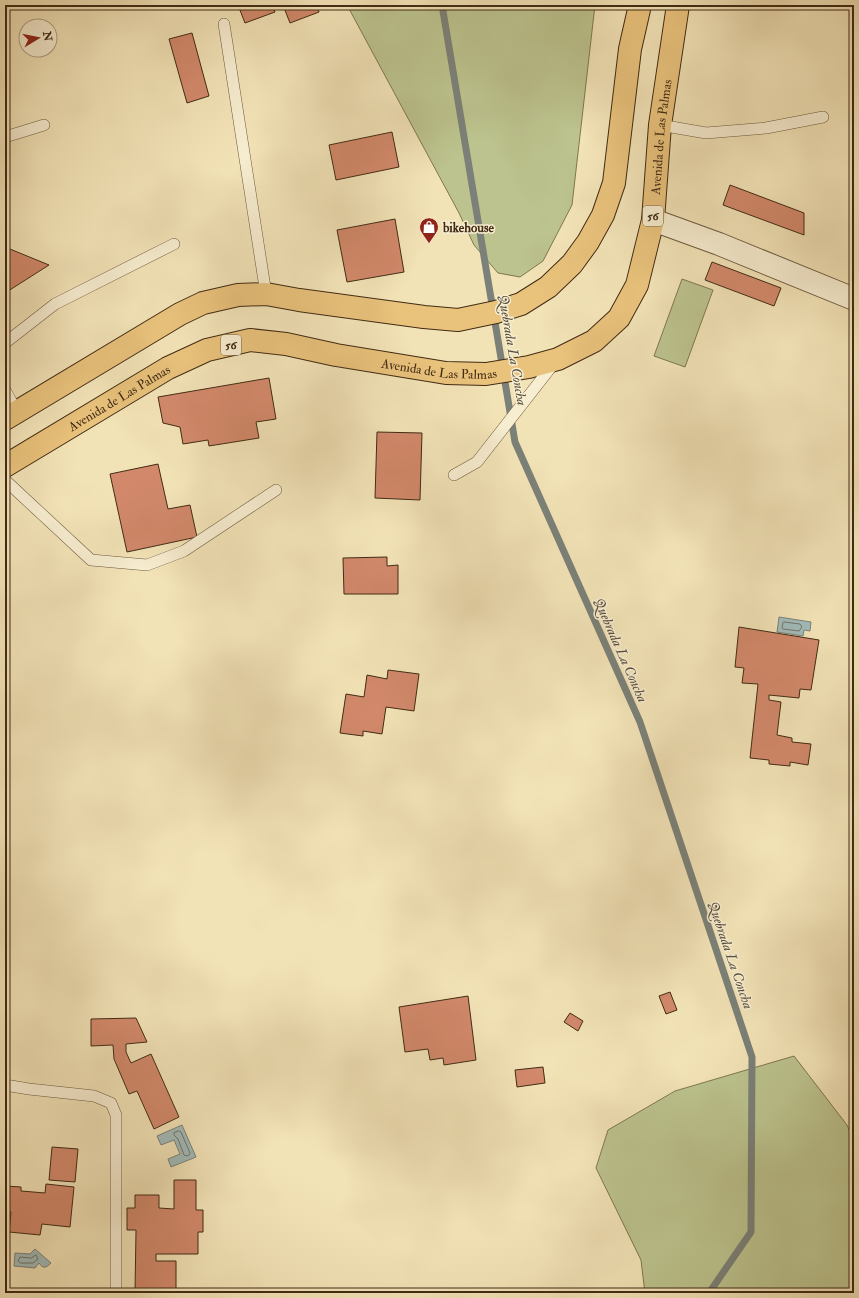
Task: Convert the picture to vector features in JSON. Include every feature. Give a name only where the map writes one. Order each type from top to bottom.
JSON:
[{"type":"main road","points":[[11,416],[180,314],[203,303],[238,295],[266,294],[416,316],[458,320],[496,312],[520,304],[548,287],[572,264],[588,242],[603,215],[614,182],[630,48],[640,5]]},
{"type":"main road","name":"Avenida de Las Palmas","points":[[5,466],[168,368],[207,350],[250,340],[286,344],[336,355],[446,373],[486,374],[529,367],[558,359],[594,341],[619,318],[637,285],[653,220],[660,125],[678,5]]},
{"type":"street","points":[[653,220],[719,244],[854,299]]},
{"type":"lane","points":[[224,24],[266,294]]},
{"type":"lane","points":[[660,125],[706,133],[766,128],[823,117]]},
{"type":"lane","points":[[5,137],[44,125]]},
{"type":"lane","points":[[5,343],[54,304],[174,244]]},
{"type":"lane","points":[[454,475],[477,462],[558,359]]},
{"type":"lane","points":[[5,390],[11,416]]},
{"type":"lane","points":[[5,480],[91,560],[147,565],[184,551],[276,490]]},
{"type":"lane","points":[[5,1085],[94,1096],[111,1103],[116,1115],[116,1288]]},
{"type":"green space","points":[[347,5],[595,5],[572,205],[543,261],[520,277],[498,273],[474,245],[459,213]]},
{"type":"green space","points":[[682,279],[713,290],[685,367],[654,356]]},
{"type":"green space","points":[[794,1056],[847,1125],[854,1141],[854,1288],[852,1293],[645,1293],[641,1260],[596,1168],[608,1130],[675,1091]]},
{"type":"water","points":[[779,617],[811,622],[810,631],[804,630],[803,636],[777,632]]},
{"type":"water","points":[[182,1125],[196,1157],[171,1167],[168,1159],[180,1154],[174,1140],[161,1145],[157,1136]]},
{"type":"water","points":[[35,1249],[51,1263],[48,1266],[42,1266],[39,1263],[35,1268],[14,1266],[15,1253],[30,1254]]},
{"type":"building","points":[[238,5],[283,5],[274,9],[275,12],[245,23]]},
{"type":"building","points":[[283,5],[317,5],[319,12],[290,23]]},
{"type":"building","points":[[192,33],[209,96],[187,103],[169,39]]},
{"type":"building","points":[[392,132],[399,167],[336,180],[329,145]]},
{"type":"building","points":[[730,185],[804,213],[804,235],[723,205]]},
{"type":"building","points":[[395,219],[404,272],[347,282],[337,230]]},
{"type":"building","points":[[5,247],[49,265],[5,293]]},
{"type":"building","points":[[712,262],[781,288],[774,306],[705,280]]},
{"type":"building","points":[[269,378],[276,419],[256,422],[259,438],[209,446],[208,440],[183,444],[180,427],[163,423],[158,397]]},
{"type":"building","points":[[377,432],[422,433],[420,500],[375,498]]},
{"type":"building","points":[[158,464],[168,509],[190,505],[197,537],[127,552],[110,474]]},
{"type":"building","points":[[387,557],[387,566],[398,565],[398,594],[344,594],[343,558]]},
{"type":"building","points":[[739,627],[819,640],[811,690],[800,689],[799,698],[769,695],[769,700],[781,702],[777,735],[792,738],[792,742],[811,744],[808,765],[790,762],[790,766],[769,764],[769,760],[750,758],[758,684],[742,683],[744,668],[735,667]]},
{"type":"building","points":[[388,670],[419,674],[414,711],[386,707],[382,734],[363,731],[363,736],[340,733],[346,694],[364,697],[367,675],[387,679]]},
{"type":"building","points":[[670,992],[677,1010],[666,1014],[659,996]]},
{"type":"building","points":[[468,996],[476,1060],[444,1065],[443,1058],[430,1060],[428,1049],[405,1052],[399,1007]]},
{"type":"building","points":[[570,1013],[583,1021],[578,1031],[564,1022]]},
{"type":"building","points":[[136,1018],[147,1042],[126,1044],[126,1052],[131,1063],[151,1054],[179,1117],[154,1129],[137,1091],[129,1094],[114,1059],[113,1045],[91,1046],[91,1019]]},
{"type":"building","points":[[5,1029],[9,1029],[8,1037],[5,1037]]},
{"type":"building","points":[[543,1067],[545,1083],[517,1087],[515,1070]]},
{"type":"building","points":[[52,1147],[78,1149],[75,1182],[49,1180]]},
{"type":"building","points":[[174,1180],[196,1180],[196,1210],[203,1210],[203,1232],[198,1232],[198,1254],[156,1254],[156,1261],[176,1261],[176,1293],[135,1293],[136,1230],[127,1230],[127,1208],[135,1208],[135,1195],[159,1195],[159,1208],[174,1209]]},
{"type":"building","points":[[46,1184],[74,1187],[70,1227],[42,1224],[40,1235],[9,1232],[11,1212],[5,1211],[5,1186],[21,1187],[21,1191],[45,1193]]},
{"type":"waterway","name":"Quebrada La Concha","points":[[442,5],[515,442],[640,722],[752,1057],[751,1232],[709,1293]]},
{"type":"place","name":"bikehouse","points":[[429,244]]}]
